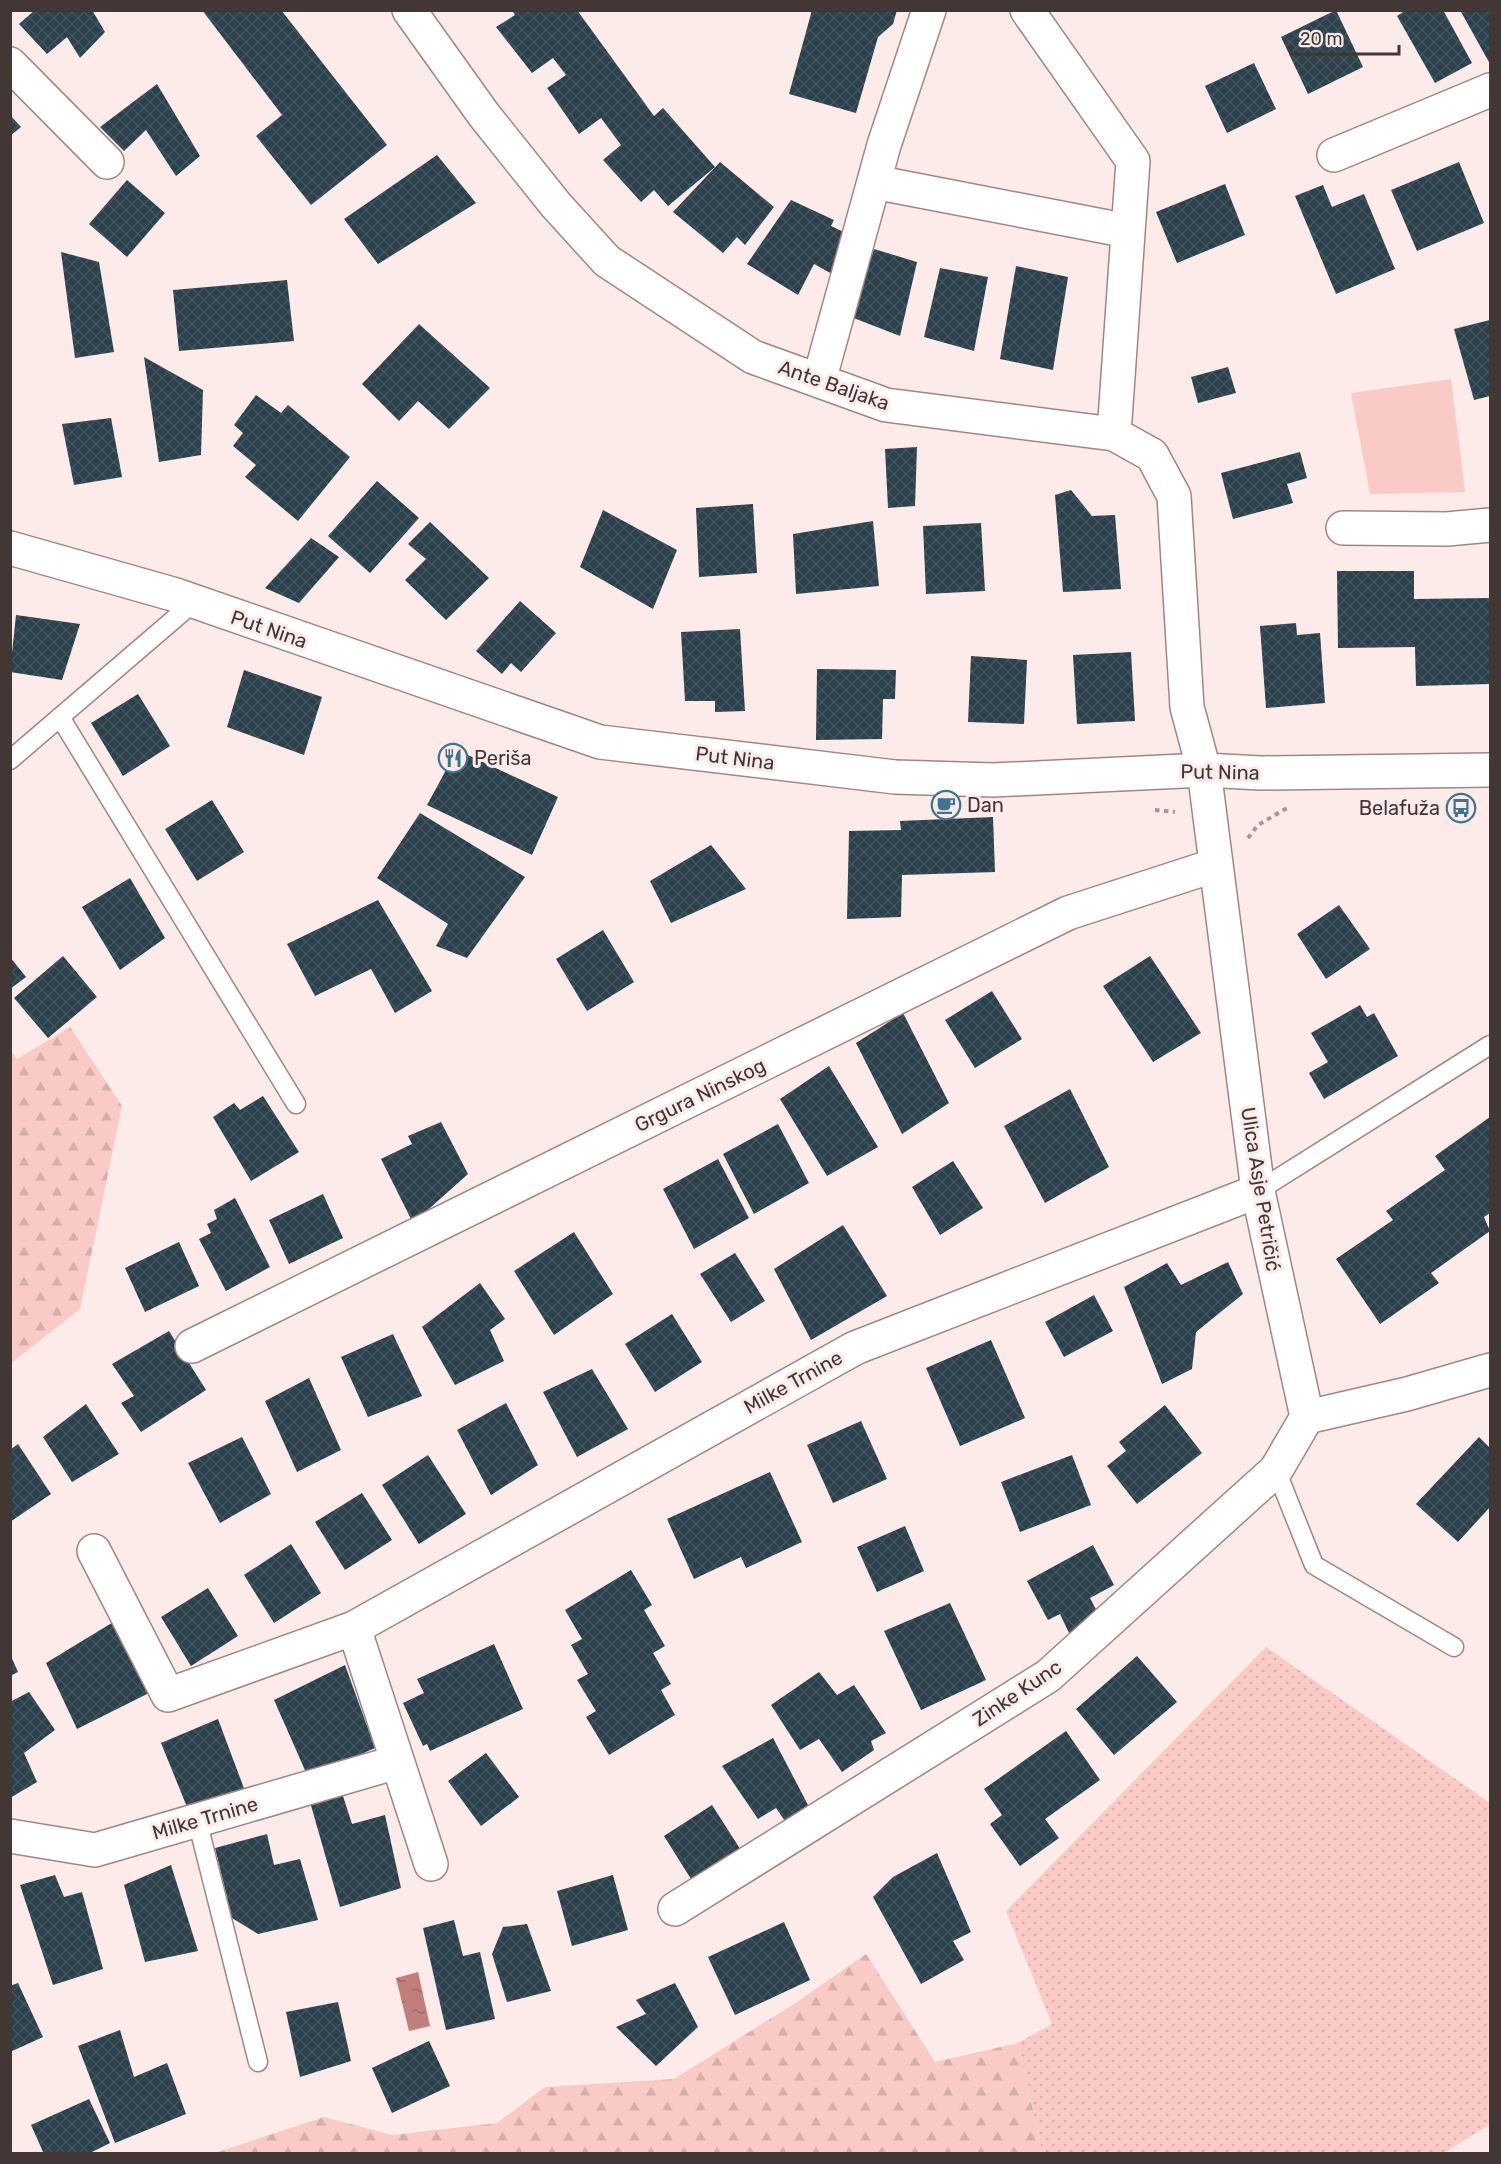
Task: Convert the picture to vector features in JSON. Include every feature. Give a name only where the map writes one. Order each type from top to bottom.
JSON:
[{"type":"street","name":"Ante Baljaka","points":[[409,10],[484,116],[556,205],[607,261],[753,357],[886,405],[1114,434],[1152,455],[1174,496],[1187,707],[1204,770]]},
{"type":"street","points":[[819,381],[874,182],[929,10]]},
{"type":"street","points":[[1027,10],[1133,160],[1114,434]]},
{"type":"street","points":[[10,64],[107,162]]},
{"type":"street","points":[[1334,155],[1491,90]]},
{"type":"street","points":[[874,182],[1128,231]]},
{"type":"street","points":[[1343,528],[1446,529],[1491,525]]},
{"type":"street","name":"Put Nina","points":[[10,548],[176,595],[193,603],[600,742],[895,777],[993,780],[1204,770],[1261,773],[1491,770]]},
{"type":"street","name":"Ulica Asje Petričić","points":[[1204,770],[1258,1191],[1307,1417]]},
{"type":"street","name":"Grgura Ninskog","points":[[192,1346],[1068,914],[1216,865]]},
{"type":"street","name":"Milke Trnine","points":[[94,1551],[168,1695],[354,1628],[855,1347],[1258,1191]]},
{"type":"street","points":[[1307,1417],[1407,1394],[1491,1370]]},
{"type":"street","name":"Zinke Kunc","points":[[675,1909],[1048,1676],[1276,1470],[1307,1417]]},
{"type":"street","points":[[354,1628],[431,1864]]},
{"type":"street","name":"Milke Trnine","points":[[10,1836],[95,1850],[397,1762]]},
{"type":"lane","points":[[10,759],[193,603]]},
{"type":"lane","points":[[60,717],[296,1104]]},
{"type":"lane","points":[[1258,1191],[1491,1045]]},
{"type":"lane","points":[[1276,1470],[1314,1565],[1454,1647]]},
{"type":"lane","points":[[196,1820],[258,2062]]},
{"type":"green space","points":[[1451,379],[1465,492],[1370,494],[1351,393]]},
{"type":"green space","points":[[70,1027],[122,1106],[80,1309],[11,1363],[11,1051],[17,1059]]},
{"type":"green space","points":[[1266,1647],[1490,1803],[1490,2124],[1444,2153],[1034,2153],[1042,2151],[1018,2043],[1052,2024],[1006,1911]]},
{"type":"green space","points":[[866,1954],[935,2062],[1018,2043],[1042,2151],[1034,2154],[215,2153],[324,2117],[392,2135],[497,2123],[545,2087],[674,2079],[794,2004]]},
{"type":"water","points":[[418,1972],[430,2026],[409,2031],[396,1978]]},
{"type":"building","points":[[35,10],[92,10],[105,32],[80,58],[67,37],[47,54],[19,24]]},
{"type":"building","points":[[202,10],[281,10],[387,145],[311,205],[256,136],[282,115]]},
{"type":"building","points":[[512,10],[577,10],[654,116],[663,108],[715,167],[668,206],[654,190],[641,202],[603,160],[621,145],[601,118],[579,134],[547,88],[566,75],[553,58],[532,73],[496,27],[515,15]]},
{"type":"building","points":[[812,10],[897,10],[893,24],[878,37],[856,113],[789,94]]},
{"type":"building","points":[[1336,10],[1363,67],[1308,94],[1281,37]]},
{"type":"building","points":[[1406,10],[1443,10],[1472,63],[1435,83],[1397,16]]},
{"type":"building","points":[[1460,10],[1490,10],[1490,64]]},
{"type":"building","points":[[1254,63],[1276,109],[1227,133],[1205,86]]},
{"type":"building","points":[[157,84],[200,156],[176,176],[146,130],[124,151],[100,127]]},
{"type":"building","points":[[10,115],[21,127],[10,136]]},
{"type":"building","points":[[437,155],[476,203],[378,264],[344,219]]},
{"type":"building","points":[[720,162],[774,207],[745,245],[737,237],[723,253],[673,212]]},
{"type":"building","points":[[1459,162],[1484,223],[1417,251],[1391,190]]},
{"type":"building","points":[[127,180],[165,213],[127,257],[89,224]]},
{"type":"building","points":[[1225,184],[1245,235],[1177,263],[1156,212]]},
{"type":"building","points":[[1323,185],[1332,207],[1364,194],[1395,269],[1336,294],[1295,196]]},
{"type":"building","points":[[791,200],[834,220],[831,226],[852,236],[834,275],[814,264],[798,295],[747,264]]},
{"type":"building","points":[[874,249],[917,262],[900,336],[851,317]]},
{"type":"building","points":[[61,252],[99,262],[114,352],[75,358]]},
{"type":"building","points":[[1016,266],[1068,277],[1053,370],[1000,359]]},
{"type":"building","points":[[940,268],[988,277],[974,351],[924,337]]},
{"type":"building","points":[[287,280],[294,341],[179,351],[173,290]]},
{"type":"building","points":[[1490,320],[1490,396],[1474,400],[1454,329]]},
{"type":"building","points":[[419,324],[490,388],[449,429],[418,401],[399,421],[362,384]]},
{"type":"building","points":[[144,357],[203,390],[201,455],[159,462]]},
{"type":"building","points":[[1228,367],[1236,393],[1198,403],[1191,377]]},
{"type":"building","points":[[256,395],[281,413],[288,405],[350,457],[298,521],[245,477],[256,465],[233,446],[243,433],[234,425]]},
{"type":"building","points":[[111,418],[122,477],[74,485],[62,424]]},
{"type":"building","points":[[917,447],[915,506],[888,508],[885,449]]},
{"type":"building","points":[[1300,452],[1307,478],[1287,484],[1293,503],[1233,519],[1221,473]]},
{"type":"building","points":[[377,481],[419,518],[370,573],[328,536]]},
{"type":"building","points":[[1071,490],[1092,516],[1115,515],[1121,589],[1063,592],[1055,495]]},
{"type":"building","points":[[753,504],[757,573],[699,577],[696,508]]},
{"type":"building","points":[[603,510],[677,550],[653,609],[580,567]]},
{"type":"building","points":[[873,521],[879,586],[796,594],[793,534]]},
{"type":"building","points":[[430,522],[489,578],[446,620],[405,580],[426,559],[408,544]]},
{"type":"building","points":[[981,523],[985,591],[926,594],[923,526]]},
{"type":"building","points":[[311,538],[339,557],[299,603],[265,588]]},
{"type":"building","points":[[1337,571],[1414,571],[1414,599],[1490,598],[1490,684],[1416,686],[1415,647],[1338,648]]},
{"type":"building","points":[[520,601],[556,633],[521,672],[511,663],[502,674],[476,651]]},
{"type":"building","points":[[16,615],[80,624],[62,680],[10,672]]},
{"type":"building","points":[[1296,623],[1297,635],[1320,633],[1325,703],[1266,708],[1260,626]]},
{"type":"building","points":[[740,629],[745,711],[715,712],[715,701],[685,701],[681,632]]},
{"type":"building","points":[[1131,652],[1135,721],[1077,724],[1073,655]]},
{"type":"building","points":[[971,656],[1027,660],[1024,724],[968,722]]},
{"type":"building","points":[[817,669],[896,670],[895,699],[883,699],[882,739],[816,740]]},
{"type":"building","points":[[244,670],[322,697],[304,755],[227,727]]},
{"type":"building","points":[[138,694],[170,746],[123,776],[91,723]]},
{"type":"building","points":[[457,750],[558,797],[532,855],[427,805]]},
{"type":"building","points":[[212,800],[244,852],[197,881],[165,829]]},
{"type":"building","points":[[420,813],[525,877],[467,958],[436,946],[448,924],[377,878]]},
{"type":"building","points":[[993,817],[995,872],[902,875],[901,917],[847,919],[849,831],[901,830],[900,821]]},
{"type":"building","points":[[711,845],[746,889],[671,923],[650,881]]},
{"type":"building","points":[[130,878],[165,938],[120,970],[82,907]]},
{"type":"building","points":[[378,900],[432,991],[395,1013],[371,969],[315,996],[287,944]]},
{"type":"building","points":[[1339,905],[1370,949],[1326,979],[1297,934]]},
{"type":"building","points":[[603,930],[634,982],[587,1011],[556,959]]},
{"type":"building","points":[[63,956],[97,997],[48,1038],[14,998]]},
{"type":"building","points":[[1150,956],[1201,1033],[1153,1062],[1103,986]]},
{"type":"building","points":[[10,957],[26,977],[10,989]]},
{"type":"building","points":[[992,991],[1022,1039],[975,1068],[945,1020]]},
{"type":"building","points":[[1360,1005],[1367,1017],[1374,1013],[1398,1056],[1324,1099],[1309,1073],[1328,1062],[1311,1033]]},
{"type":"building","points":[[903,1013],[949,1103],[902,1134],[856,1043]]},
{"type":"building","points":[[829,1066],[878,1147],[827,1176],[780,1099]]},
{"type":"building","points":[[1070,1089],[1109,1167],[1045,1203],[1004,1126]]},
{"type":"building","points":[[263,1096],[299,1152],[251,1181],[213,1117],[234,1103],[240,1110]]},
{"type":"building","points":[[1490,1117],[1490,1213],[1484,1217],[1490,1231],[1431,1273],[1439,1283],[1380,1324],[1336,1259],[1393,1220],[1386,1211],[1445,1170],[1435,1156]]},
{"type":"building","points":[[441,1122],[468,1174],[413,1223],[381,1159],[412,1144],[408,1136]]},
{"type":"building","points":[[778,1124],[809,1183],[754,1214],[723,1154]]},
{"type":"building","points":[[718,1159],[749,1218],[694,1249],[663,1189]]},
{"type":"building","points":[[953,1161],[983,1208],[940,1235],[912,1187]]},
{"type":"building","points":[[323,1194],[343,1238],[289,1264],[269,1220]]},
{"type":"building","points":[[235,1198],[270,1267],[226,1291],[199,1239],[211,1233],[207,1224],[217,1219],[214,1210]]},
{"type":"building","points":[[843,1225],[887,1296],[811,1340],[774,1269]]},
{"type":"building","points":[[574,1232],[613,1294],[554,1335],[514,1271]]},
{"type":"building","points":[[179,1242],[199,1286],[145,1312],[125,1268]]},
{"type":"building","points":[[735,1253],[765,1301],[731,1322],[700,1274]]},
{"type":"building","points":[[1228,1262],[1243,1294],[1196,1332],[1192,1369],[1162,1384],[1124,1287],[1167,1263],[1181,1285]]},
{"type":"building","points":[[480,1283],[505,1319],[490,1330],[504,1361],[455,1385],[422,1327]]},
{"type":"building","points":[[1094,1295],[1113,1331],[1064,1357],[1045,1322]]},
{"type":"building","points":[[672,1314],[702,1362],[655,1392],[625,1344]]},
{"type":"building","points":[[169,1331],[206,1390],[141,1432],[121,1403],[134,1396],[112,1364]]},
{"type":"building","points":[[393,1334],[422,1396],[368,1417],[341,1357]]},
{"type":"building","points":[[991,1340],[1025,1418],[960,1446],[926,1368]]},
{"type":"building","points":[[592,1369],[628,1429],[577,1457],[543,1392]]},
{"type":"building","points":[[309,1378],[341,1450],[297,1472],[265,1401]]},
{"type":"building","points":[[506,1403],[538,1465],[491,1495],[457,1430]]},
{"type":"building","points":[[86,1404],[119,1454],[72,1482],[43,1437]]},
{"type":"building","points":[[1165,1405],[1202,1453],[1137,1504],[1107,1466],[1126,1451],[1119,1442]]},
{"type":"building","points":[[861,1421],[887,1479],[833,1503],[807,1445]]},
{"type":"building","points":[[242,1437],[271,1494],[220,1523],[188,1463]]},
{"type":"building","points":[[1479,1437],[1490,1448],[1490,1507],[1458,1542],[1416,1504]]},
{"type":"building","points":[[18,1444],[51,1494],[10,1522],[10,1450]]},
{"type":"building","points":[[428,1455],[466,1514],[419,1544],[382,1485]]},
{"type":"building","points":[[1072,1455],[1091,1505],[1020,1532],[1001,1482]]},
{"type":"building","points":[[770,1472],[802,1542],[746,1568],[741,1557],[694,1579],[667,1519]]},
{"type":"building","points":[[362,1493],[392,1540],[345,1570],[315,1522]]},
{"type":"building","points":[[905,1526],[924,1571],[877,1592],[857,1547]]},
{"type":"building","points":[[291,1544],[321,1593],[274,1623],[244,1575]]},
{"type":"building","points":[[1093,1545],[1114,1585],[1090,1598],[1100,1617],[1069,1633],[1060,1614],[1048,1620],[1027,1581]]},
{"type":"building","points":[[631,1570],[652,1605],[644,1610],[665,1646],[653,1653],[671,1684],[661,1690],[675,1715],[609,1755],[586,1717],[596,1711],[577,1680],[588,1674],[571,1645],[582,1639],[565,1610]]},
{"type":"building","points":[[208,1588],[238,1636],[191,1666],[161,1617]]},
{"type":"building","points":[[950,1603],[986,1680],[921,1710],[884,1631]]},
{"type":"building","points":[[115,1621],[153,1691],[77,1729],[46,1663]]},
{"type":"building","points":[[494,1644],[523,1709],[430,1751],[427,1744],[423,1746],[403,1703],[424,1693],[417,1679]]},
{"type":"building","points":[[10,1654],[18,1672],[10,1676]]},
{"type":"building","points":[[1137,1656],[1177,1702],[1114,1755],[1076,1709]]},
{"type":"building","points":[[345,1665],[375,1748],[308,1777],[274,1700]]},
{"type":"building","points":[[819,1672],[837,1695],[854,1685],[886,1733],[871,1741],[874,1750],[842,1772],[819,1739],[800,1750],[771,1705]]},
{"type":"building","points":[[29,1692],[55,1730],[24,1753],[37,1782],[10,1798],[10,1702]]},
{"type":"building","points":[[218,1719],[245,1791],[187,1807],[161,1743]]},
{"type":"building","points":[[1066,1731],[1100,1780],[1045,1819],[1059,1838],[1020,1866],[990,1824],[1002,1815],[984,1789]]},
{"type":"building","points":[[773,1738],[808,1805],[785,1821],[776,1808],[758,1819],[722,1766]]},
{"type":"building","points":[[486,1753],[519,1797],[481,1826],[448,1781]]},
{"type":"building","points":[[342,1793],[352,1824],[385,1815],[401,1888],[340,1907],[310,1802]]},
{"type":"building","points":[[712,1805],[744,1855],[716,1873],[712,1866],[691,1879],[664,1836]]},
{"type":"building","points":[[267,1834],[274,1865],[300,1859],[318,1920],[258,1934],[232,1918],[215,1848]]},
{"type":"building","points":[[937,1853],[971,1932],[953,1941],[964,1960],[921,1984],[873,1897],[893,1877]]},
{"type":"building","points":[[171,1865],[198,1951],[145,1962],[124,1885]]},
{"type":"building","points":[[55,1875],[64,1897],[82,1892],[103,1969],[53,1985],[20,1885]]},
{"type":"building","points":[[613,1875],[628,1930],[572,1946],[557,1891]]},
{"type":"building","points":[[454,1920],[463,1956],[480,1952],[495,2019],[446,2030],[423,1928]]},
{"type":"building","points":[[784,1922],[810,1980],[735,2015],[708,1957]]},
{"type":"building","points":[[527,1924],[551,1991],[507,2002],[492,1954],[503,1927]]},
{"type":"building","points":[[18,1983],[43,2037],[10,2052],[10,1986]]},
{"type":"building","points":[[675,1983],[698,2027],[656,2066],[616,2027],[646,2014],[636,2000]]},
{"type":"building","points":[[338,2002],[351,2061],[300,2077],[286,2012]]},
{"type":"building","points":[[120,2030],[134,2077],[167,2063],[186,2114],[115,2143],[78,2046]]},
{"type":"building","points":[[429,2041],[450,2086],[392,2113],[372,2068]]},
{"type":"building","points":[[89,2099],[110,2143],[88,2154],[44,2154],[31,2125]]},
{"type":"place","name":"Periša","points":[[453,758]]},
{"type":"place","name":"Dan","points":[[946,805]]},
{"type":"place","name":"Belafuža","points":[[1461,808]]}]
